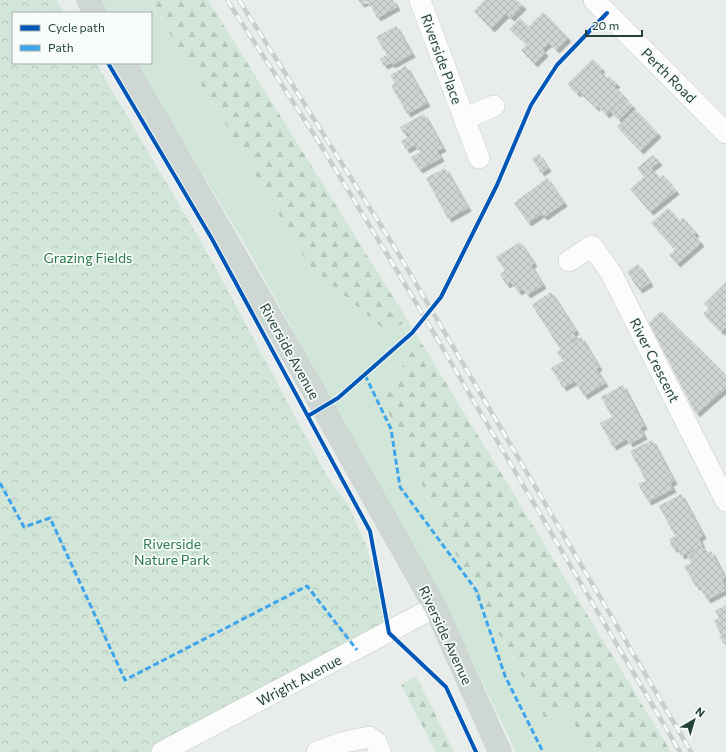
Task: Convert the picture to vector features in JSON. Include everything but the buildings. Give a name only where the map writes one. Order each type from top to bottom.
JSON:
[{"type":"main road","points":[[88,0],[94,12]]},
{"type":"main road","name":"Riverside Avenue","points":[[125,64],[297,362],[436,607],[500,752]]},
{"type":"street","name":"Riverside Place","points":[[420,0],[479,158]]},
{"type":"street","name":"Perth Road","points":[[594,0],[726,133]]},
{"type":"street","name":"Riverside Place","points":[[464,119],[494,106]]},
{"type":"street","name":"River Crescent","points":[[569,261],[592,246],[611,273],[726,501]]},
{"type":"street","name":"Wright Avenue","points":[[162,752],[436,607]]},
{"type":"street","points":[[317,752],[345,742],[369,738],[376,742],[380,752]]},
{"type":"green space","name":"Riverside Nature Park","points":[[0,0],[56,0],[64,12],[12,12],[12,64],[97,64],[211,259],[327,476],[348,505],[366,544],[389,633],[162,752],[0,752]]},
{"type":"green space","points":[[97,0],[149,0],[225,123],[387,332],[408,321],[419,339],[382,399],[446,536],[545,719],[567,709],[588,752],[516,752],[450,615],[249,251],[136,64],[152,64],[152,12],[104,12]]},
{"type":"green space","points":[[149,0],[208,0],[408,321],[387,332],[309,265],[225,123]]},
{"type":"green space","points":[[419,339],[671,752],[588,752],[567,709],[545,719],[446,536],[382,399]]},
{"type":"green space","points":[[416,676],[454,752],[436,752],[401,685]]},
{"type":"railway","points":[[227,0],[315,136],[399,274],[680,752]]},
{"type":"railway","points":[[239,0],[395,248],[691,752]]},
{"type":"marked path","points":[[365,375],[391,429],[400,487],[476,590],[505,676],[543,752]]},
{"type":"marked path","points":[[0,483],[24,527],[50,518],[125,680],[307,586],[357,650]]},
{"type":"cycle path","points":[[308,416],[338,398],[412,333],[441,297],[497,185],[531,105],[557,65],[607,13]]},
{"type":"cycle path","points":[[109,64],[212,239],[370,531],[389,633],[446,687],[476,752]]},
{"type":"park label","name":"Grazing Fields","points":[[88,257]]}]
